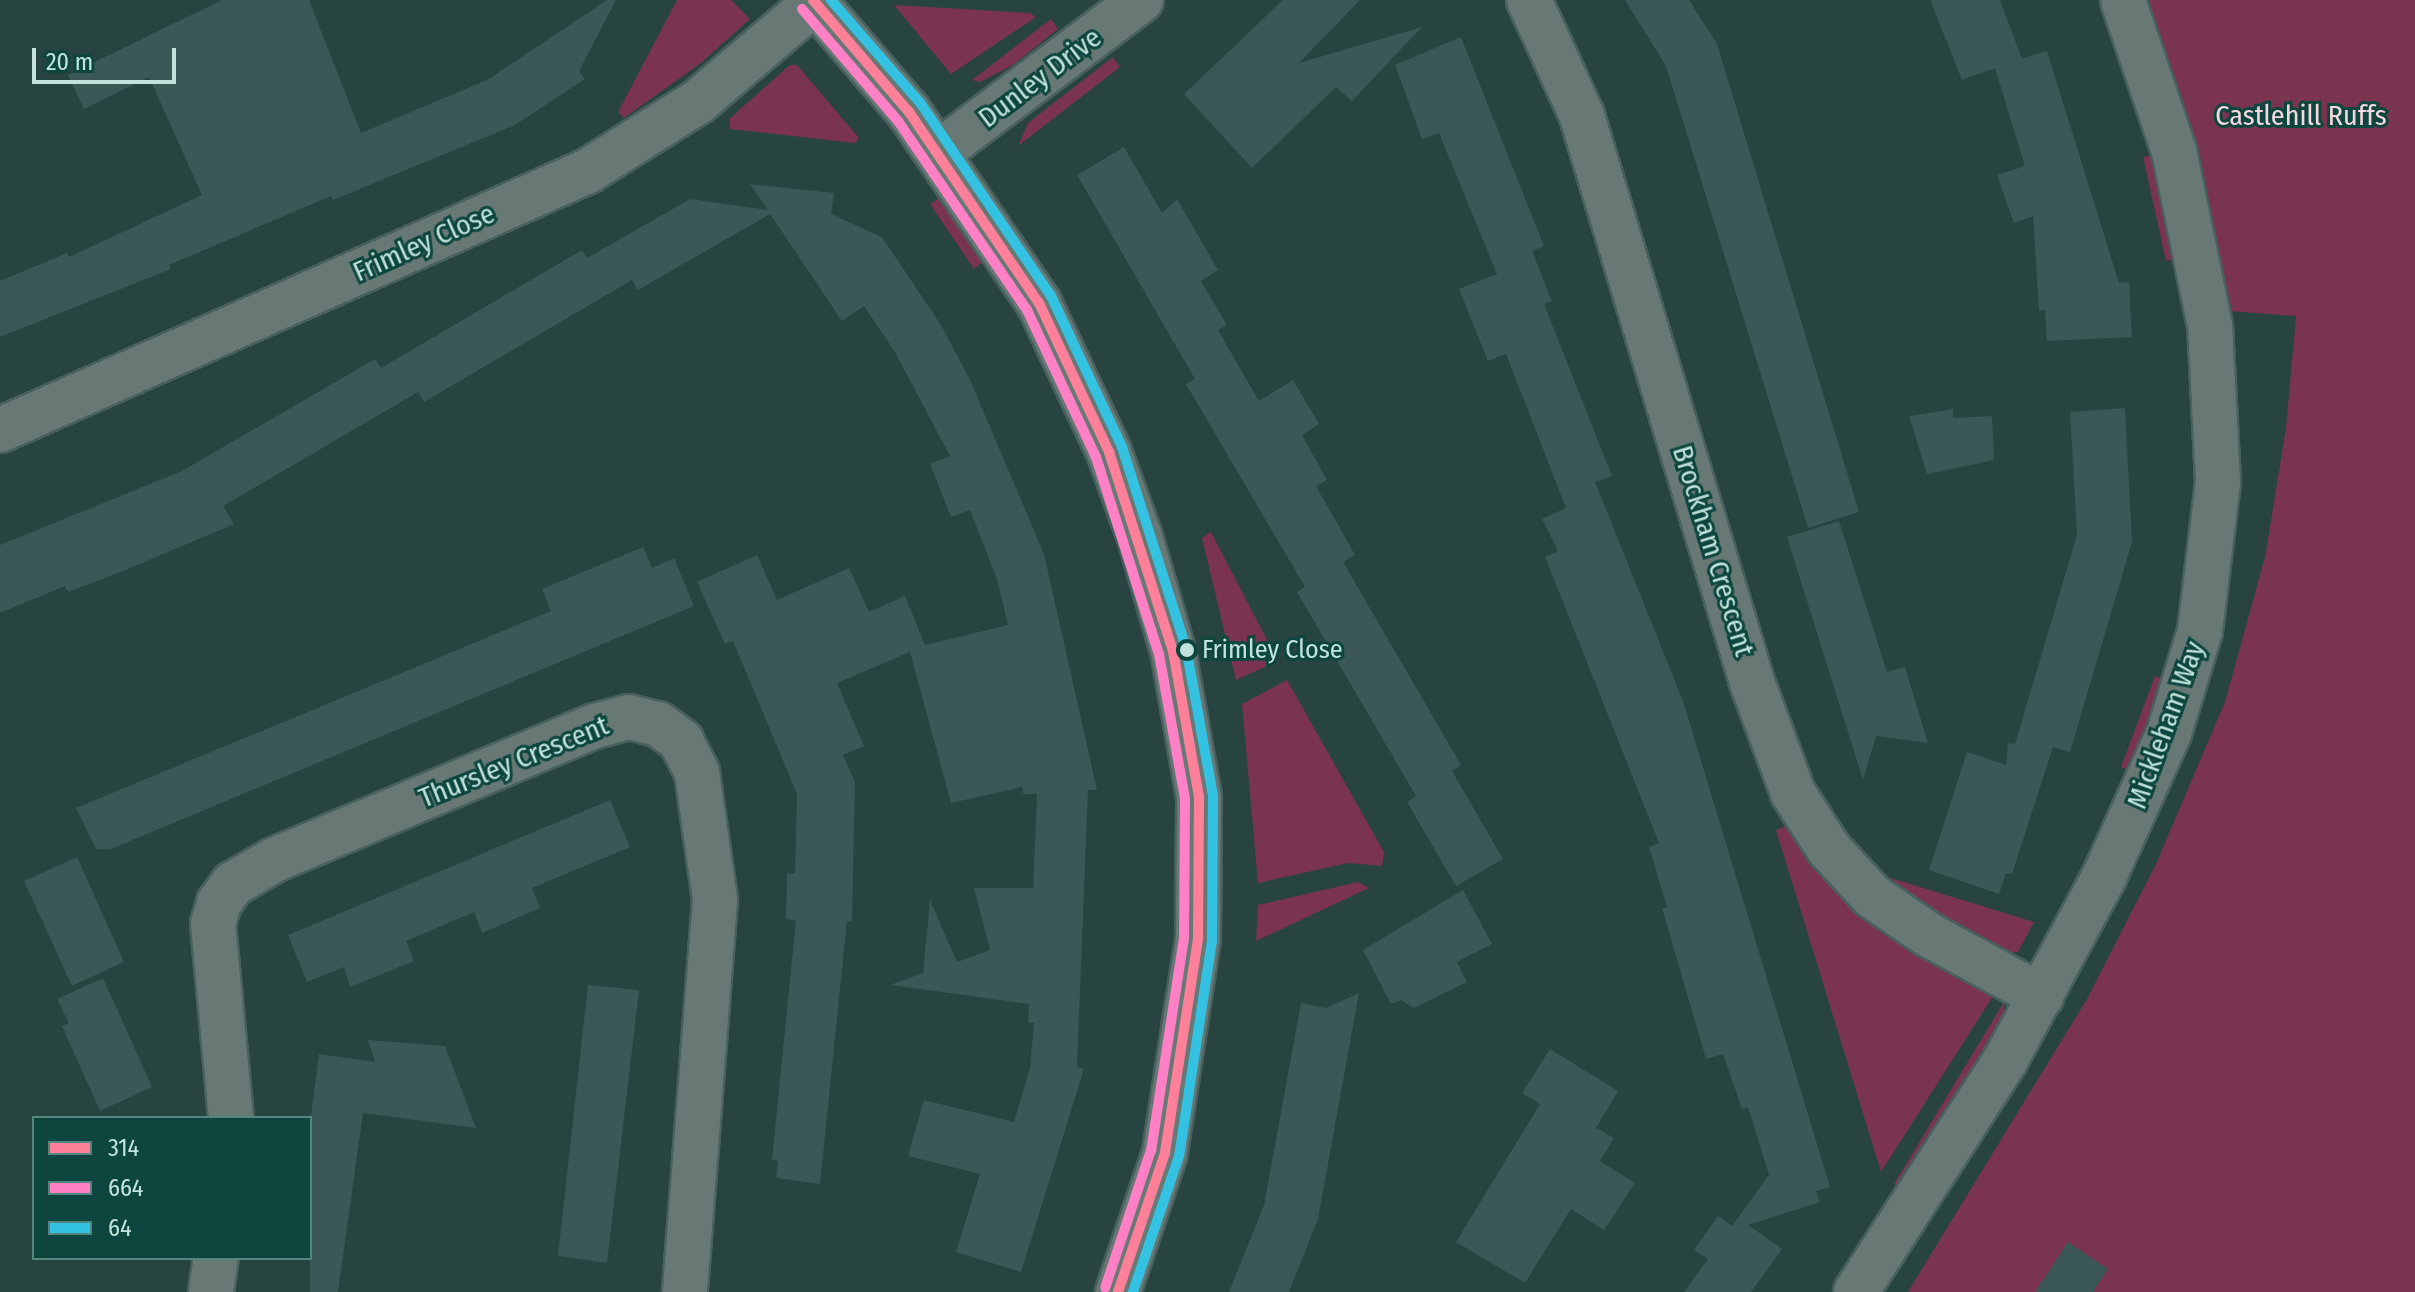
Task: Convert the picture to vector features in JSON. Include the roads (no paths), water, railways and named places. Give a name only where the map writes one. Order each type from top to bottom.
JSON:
[{"type":"street","name":"Dunley Drive","points":[[938,153],[1141,0]]},
{"type":"street","name":"Brockham Crescent","points":[[1529,0],[1582,116],[1752,682],[1793,793],[1829,849],[1872,896],[1929,935],[2041,996]]},
{"type":"street","name":"Mickleham Way","points":[[1856,1292],[1969,1121],[2041,996],[2132,820],[2169,733],[2196,649],[2215,534],[2216,395],[2201,268],[2174,151],[2123,0]]},
{"type":"street","points":[[814,1],[878,73],[1016,264],[1090,406],[1140,537],[1173,651],[1191,745],[1202,880],[1190,1020],[1163,1163],[1118,1292]]},
{"type":"street","name":"Frimley Close","points":[[0,430],[588,171],[652,135],[722,85],[814,1]]},
{"type":"street","name":"Thursley Crescent","points":[[231,1116],[213,924],[219,903],[233,884],[274,860],[595,726],[629,717],[658,724],[681,741],[697,773],[715,900],[685,1292]]},
{"type":"street","points":[[211,1292],[216,1260]]},
{"type":"place","name":"Frimley Close","points":[[1187,650]]},
{"type":"park label","name":"Castlehill Ruffs","points":[[2301,116]]}]
